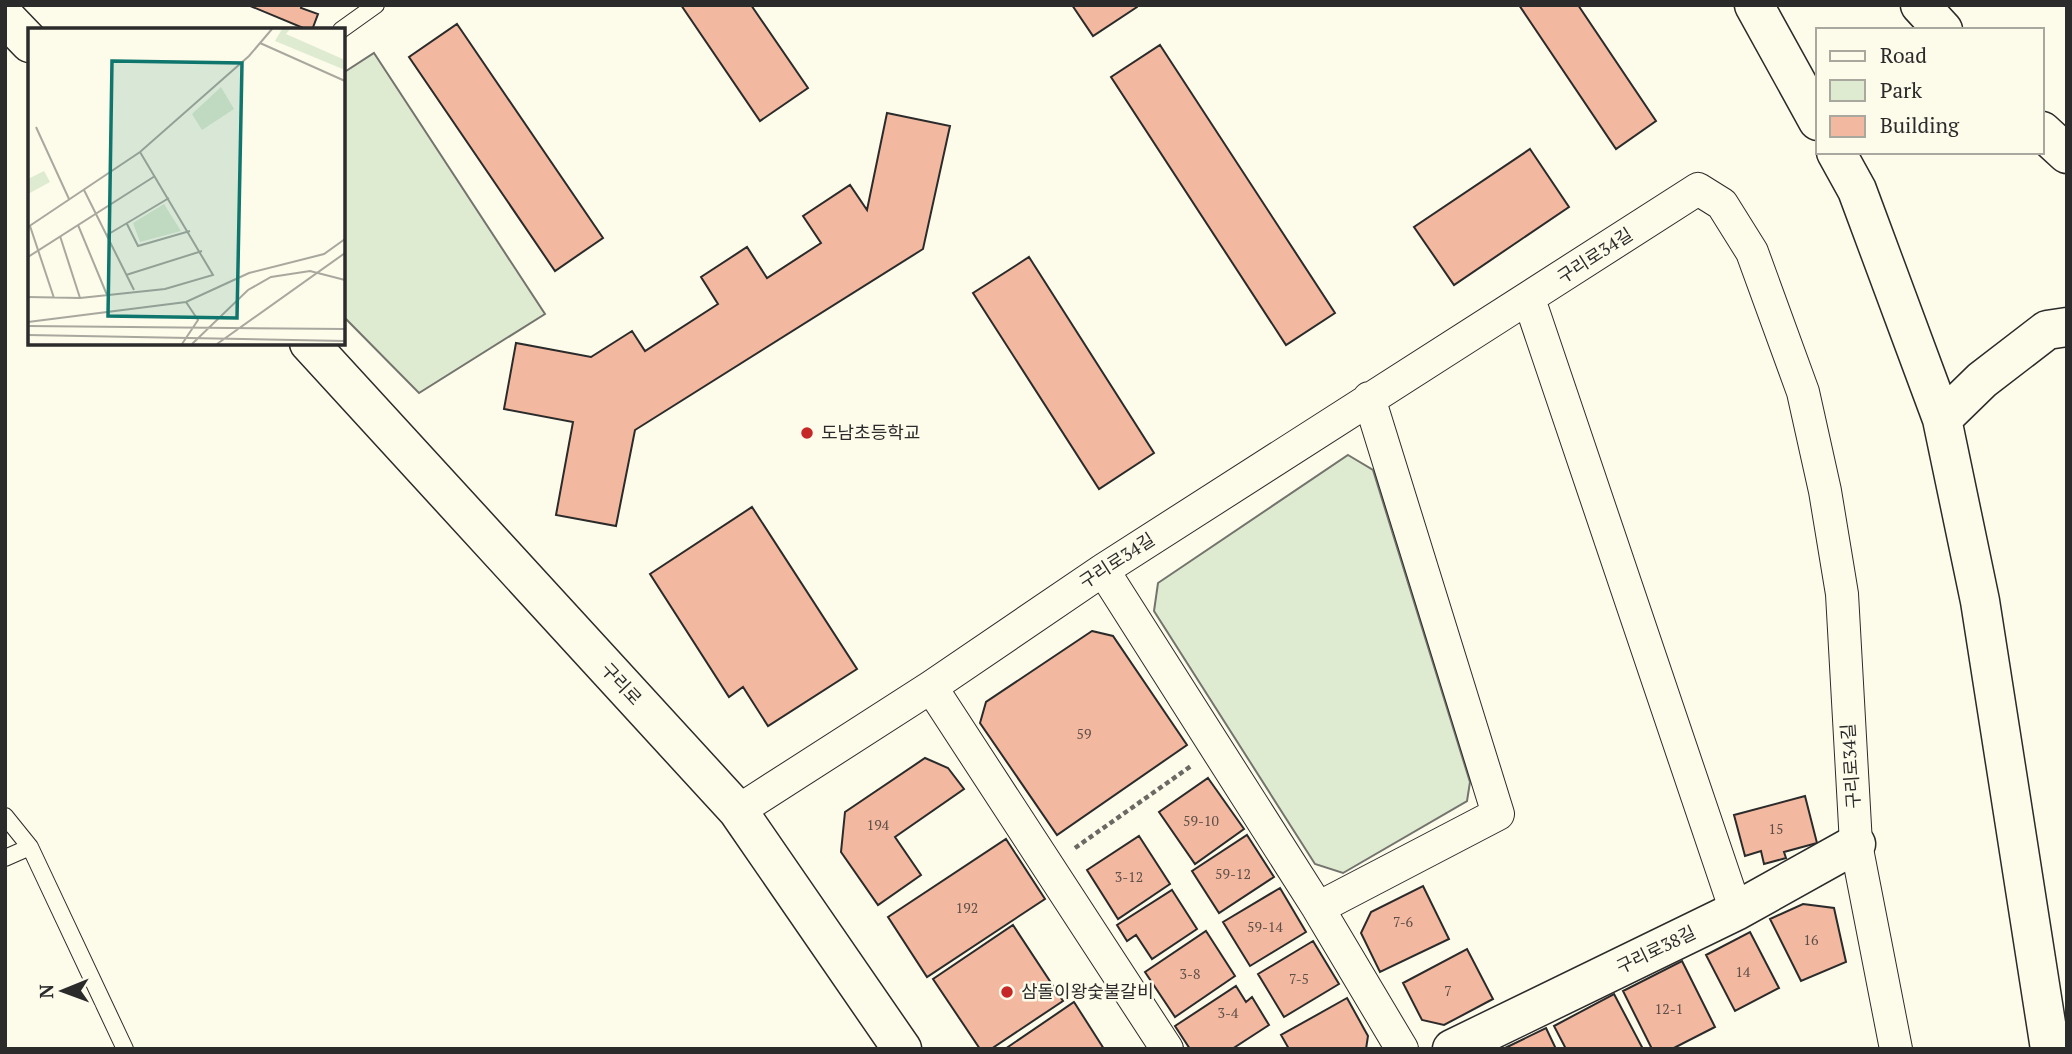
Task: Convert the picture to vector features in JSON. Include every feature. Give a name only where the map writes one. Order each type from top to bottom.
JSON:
[{"type":"street","points":[[1754,5],[1816,117]]},
{"type":"street","points":[[1920,5],[1941,28]]},
{"type":"street","points":[[5,17],[28,41]]},
{"type":"street","points":[[2044,133],[2067,154]]},
{"type":"street","points":[[1837,154],[1857,190],[1942,419],[1980,601],[2050,1049]]},
{"type":"street","name":"구리로34길","points":[[738,811],[930,687],[1103,570],[1698,189],[1722,204],[1752,252],[1803,393],[1825,491],[1842,594],[1856,844],[1896,1049]]},
{"type":"street","points":[[1529,299],[1736,911]]},
{"type":"street","points":[[1942,419],[1982,380],[2047,330],[2067,327]]},
{"type":"street","name":"구리로","points":[[311,345],[738,811],[902,1049]]},
{"type":"street","points":[[1318,908],[1498,814],[1369,398]]},
{"type":"street","points":[[1103,570],[1318,908],[1402,1049]]},
{"type":"street","points":[[930,687],[1167,1049]]},
{"type":"street","name":"구리로38길","points":[[1452,1049],[1736,911],[1856,844]]},
{"type":"lane","points":[[344,28],[375,5]]},
{"type":"lane","points":[[5,816],[30,847],[125,1049]]},
{"type":"lane","points":[[5,858],[30,847]]},
{"type":"path","points":[[1048,867],[1216,748]]},
{"type":"green space","points":[[374,53],[545,314],[419,393],[345,318],[345,72]]},
{"type":"green space","points":[[1348,455],[1373,470],[1470,782],[1467,801],[1343,873],[1315,864],[1154,611],[1158,583]]},
{"type":"building","points":[[248,5],[302,5],[301,8],[318,14],[313,28],[303,28]]},
{"type":"building","points":[[681,5],[751,5],[808,88],[760,121]]},
{"type":"building","points":[[1072,5],[1137,5],[1137,7],[1093,36]]},
{"type":"building","points":[[1519,5],[1578,5],[1656,121],[1616,149]]},
{"type":"building","points":[[457,24],[603,238],[555,271],[409,57]]},
{"type":"building","points":[[1160,45],[1335,313],[1286,345],[1111,77]]},
{"type":"building","points":[[887,113],[950,126],[923,249],[635,430],[616,526],[556,515],[573,422],[504,409],[516,343],[591,357],[632,331],[645,351],[718,304],[701,277],[747,247],[767,278],[821,243],[803,216],[850,185],[867,210]]},
{"type":"building","points":[[1530,149],[1569,207],[1454,285],[1414,227]]},
{"type":"building","points":[[1029,257],[1154,453],[1099,489],[973,293]]},
{"type":"building","points":[[752,507],[857,669],[768,726],[743,687],[729,697],[650,574]]},
{"type":"building","points":[[1092,631],[1113,636],[1187,745],[1057,835],[980,723],[986,702]]},
{"type":"building","points":[[925,758],[948,768],[964,789],[895,837],[921,875],[878,905],[841,852],[845,812]]},
{"type":"building","points":[[1208,778],[1244,829],[1195,864],[1159,812]]},
{"type":"building","points":[[1805,796],[1817,843],[1784,852],[1786,858],[1764,864],[1761,851],[1745,856],[1734,815]]},
{"type":"building","points":[[1247,835],[1274,877],[1219,913],[1192,871]]},
{"type":"building","points":[[1139,836],[1170,884],[1118,919],[1087,870]]},
{"type":"building","points":[[1006,839],[1045,899],[927,977],[888,917]]},
{"type":"building","points":[[1423,886],[1449,939],[1380,972],[1361,933],[1371,912]]},
{"type":"building","points":[[1280,888],[1306,932],[1250,966],[1223,922]]},
{"type":"building","points":[[1172,890],[1197,929],[1152,959],[1136,935],[1127,941],[1117,925]]},
{"type":"building","points":[[1803,904],[1834,908],[1846,962],[1801,981],[1770,919]]},
{"type":"building","points":[[1013,925],[1063,1001],[991,1049],[980,1049],[933,979]]},
{"type":"building","points":[[1206,931],[1235,976],[1175,1017],[1145,972]]},
{"type":"building","points":[[1750,932],[1779,988],[1735,1011],[1706,955]]},
{"type":"building","points":[[1313,941],[1339,984],[1284,1017],[1258,974]]},
{"type":"building","points":[[1467,949],[1493,999],[1444,1025],[1422,1020],[1403,983]]},
{"type":"building","points":[[1682,961],[1715,1027],[1672,1049],[1652,1049],[1623,991]]},
{"type":"building","points":[[1236,986],[1246,1002],[1252,997],[1269,1025],[1232,1049],[1190,1049],[1175,1026]]},
{"type":"building","points":[[1614,994],[1643,1049],[1566,1049],[1554,1026]]},
{"type":"building","points":[[1347,998],[1368,1036],[1366,1049],[1289,1049],[1281,1035]]},
{"type":"building","points":[[1074,1002],[1104,1049],[1005,1049]]},
{"type":"building","points":[[1546,1028],[1556,1049],[1503,1049]]},
{"type":"place","name":"도남초등학교","points":[[807,433]]},
{"type":"place","name":"삼돌이왕숯불갈비","points":[[1007,992]]}]
